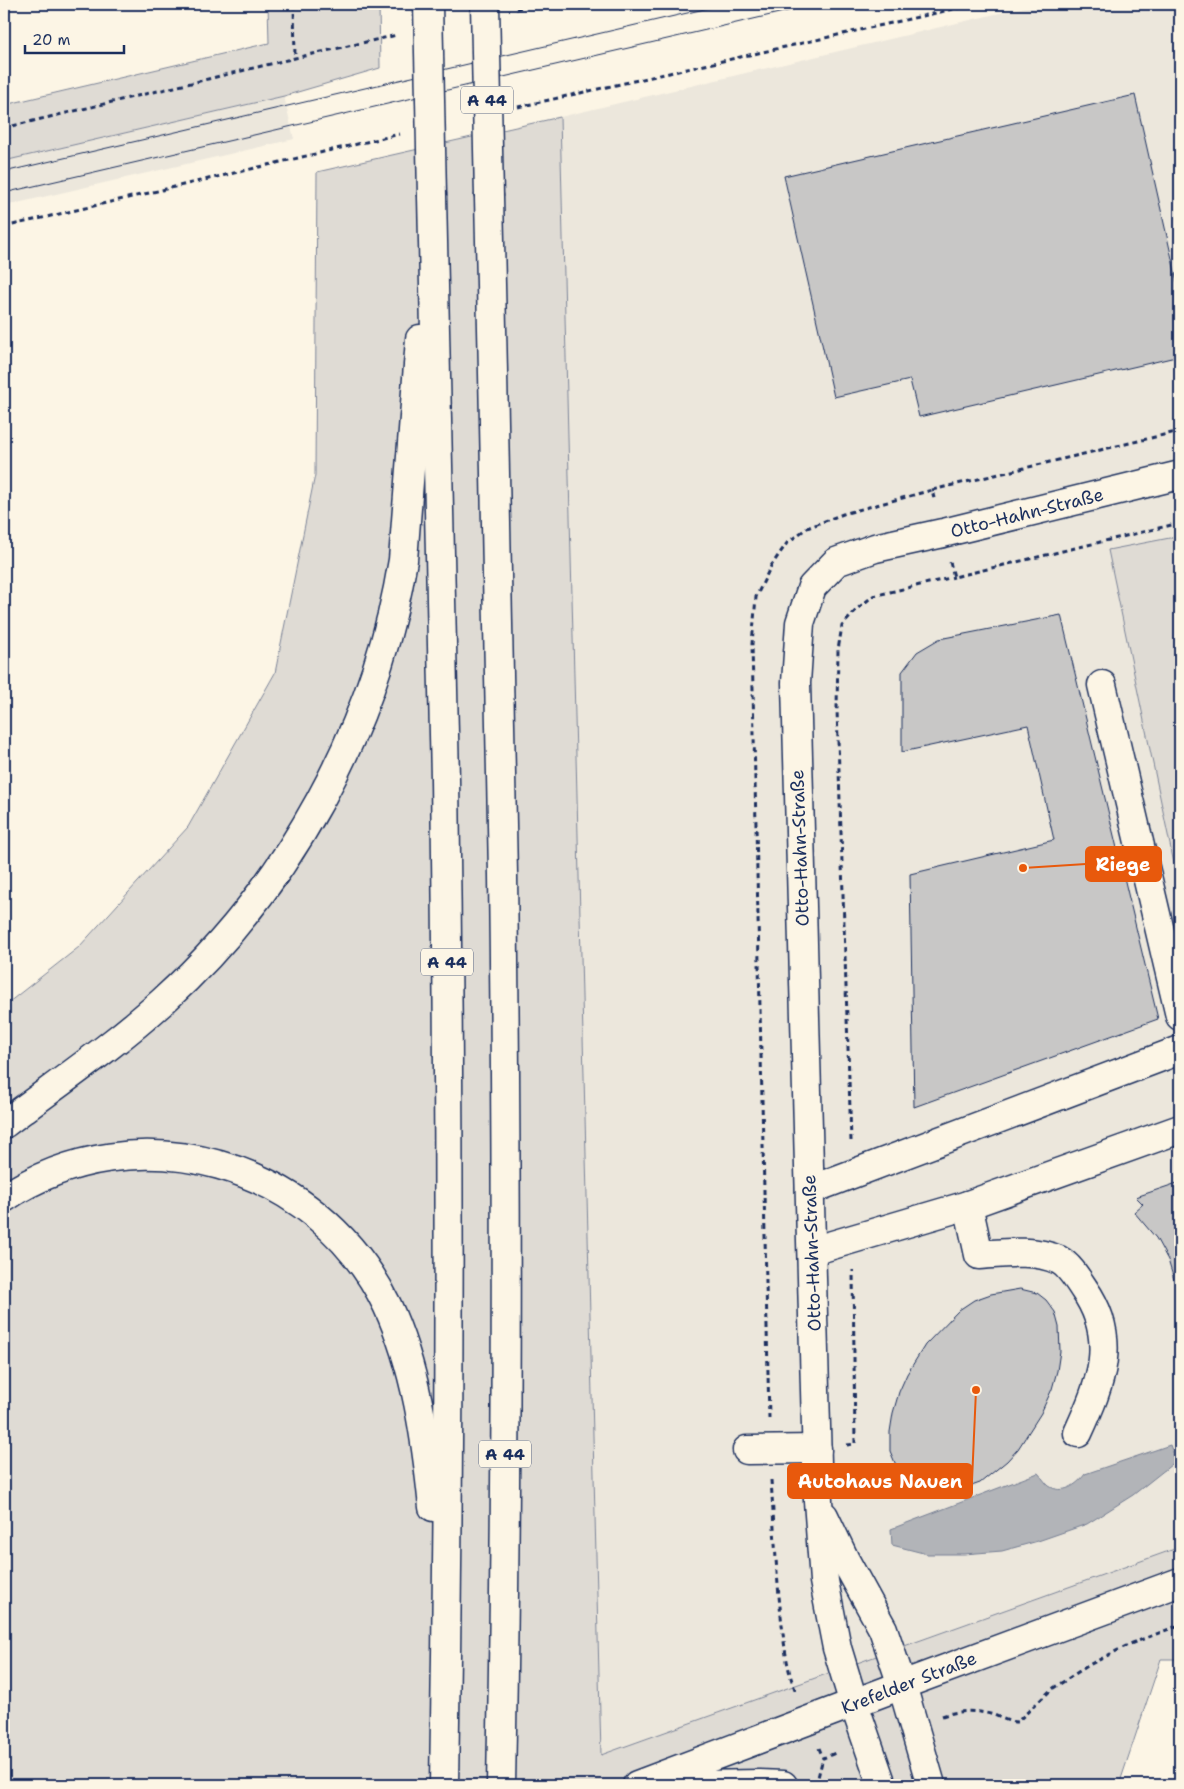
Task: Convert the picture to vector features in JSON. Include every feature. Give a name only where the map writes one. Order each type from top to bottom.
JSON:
[{"type":"main road","name":"A 44","points":[[428,4],[444,773],[449,1120],[448,1489],[444,1785]]},
{"type":"main road","name":"A 44","points":[[497,7],[490,197],[503,875],[506,1144],[501,1785]]},
{"type":"main road","points":[[4,1124],[109,1046],[174,990],[213,952],[265,889],[297,840],[331,779],[361,711],[378,666],[399,583],[403,560],[420,332],[433,236]]},
{"type":"main road","name":"Otto-Hahn-Straße","points":[[882,1785],[837,1648],[824,1581],[818,1501],[796,683],[800,623],[812,587],[836,562],[875,548],[1180,476]]},
{"type":"main road","points":[[1102,685],[1180,1016]]},
{"type":"main road","points":[[810,1190],[1180,1050]]},
{"type":"main road","points":[[812,1251],[968,1205],[1180,1129]]},
{"type":"main road","points":[[4,1198],[39,1178],[64,1168],[93,1160],[132,1154],[184,1157],[239,1170],[269,1184],[312,1212],[347,1244],[366,1269],[386,1304],[404,1350],[419,1410],[427,1455],[437,1545],[446,1689]]},
{"type":"main road","points":[[968,1205],[979,1255],[1017,1252],[1040,1255],[1060,1261],[1076,1277],[1090,1296],[1100,1317],[1104,1341],[1102,1372],[1093,1399],[1078,1433]]},
{"type":"main road","points":[[747,1450],[817,1449]]},
{"type":"main road","name":"Otto-Hahn-Straße","points":[[818,1501],[845,1560],[883,1629],[902,1684],[931,1785]]},
{"type":"main road","name":"Krefelder Straße","points":[[638,1785],[854,1704],[902,1684],[1180,1582]]},
{"type":"main road","points":[[698,1785],[783,1785]]},
{"type":"path","points":[[294,4],[295,58]]},
{"type":"path","points":[[497,7],[538,4]]},
{"type":"path","points":[[4,128],[402,34]]},
{"type":"path","points":[[932,490],[1180,431]]},
{"type":"path","points":[[852,1173],[837,709],[838,650],[842,626],[857,609],[873,596],[954,577]]},
{"type":"path","points":[[817,1449],[855,1444],[853,1239]]},
{"type":"path","points":[[913,1724],[966,1711],[991,1714],[1015,1723],[1052,1689],[1089,1665],[1130,1644],[1180,1625]]},
{"type":"path","points":[[791,1679],[823,1758],[816,1785]]},
{"type":"path","points":[[823,1758],[867,1741]]},
{"type":"shaded area","points":[[268,4],[379,4],[380,68],[284,96],[4,161],[4,105],[269,43]]},
{"type":"shaded area","points":[[1038,4],[1180,4],[1180,1547],[601,1755],[560,117]]},
{"type":"shaded area","points":[[284,96],[294,139],[4,206],[4,161]]},
{"type":"shaded area","points":[[560,117],[601,1755],[1180,1547],[1180,1659],[1161,1659],[1119,1785],[4,1785],[4,1006],[79,947],[188,827],[275,673],[315,475],[317,172]]},
{"type":"shaded area","points":[[1180,536],[1180,892],[1108,550]]},
{"type":"shaded area","points":[[1170,1445],[1176,1461],[1133,1495],[1087,1524],[1002,1551],[927,1554],[892,1545],[891,1529],[1038,1473],[1054,1489],[1069,1488],[1085,1474]]},
{"type":"building","points":[[1135,95],[1180,294],[1180,356],[919,417],[910,380],[834,397],[784,176]]},
{"type":"building","points":[[1061,615],[1158,1019],[914,1107],[910,874],[1054,840],[1028,725],[902,752],[902,672],[917,652],[939,639]]},
{"type":"building","points":[[1180,1182],[1180,1299],[1168,1260],[1156,1238],[1134,1212],[1143,1204],[1136,1197]]},
{"type":"building","points":[[1020,1289],[1037,1293],[1046,1300],[1055,1312],[1059,1327],[1060,1351],[1057,1371],[1052,1389],[1041,1413],[1018,1449],[1007,1461],[980,1483],[949,1494],[922,1493],[910,1487],[901,1477],[890,1451],[893,1413],[907,1374],[925,1345],[959,1310],[974,1300],[991,1294]]},
{"type":"tram line","points":[[4,172],[726,4]]},
{"type":"tram line","points":[[4,193],[818,4]]},
{"type":"place","name":"Riege","points":[[1023,868]]},
{"type":"place","name":"Autohaus Nauen","points":[[976,1390]]}]
